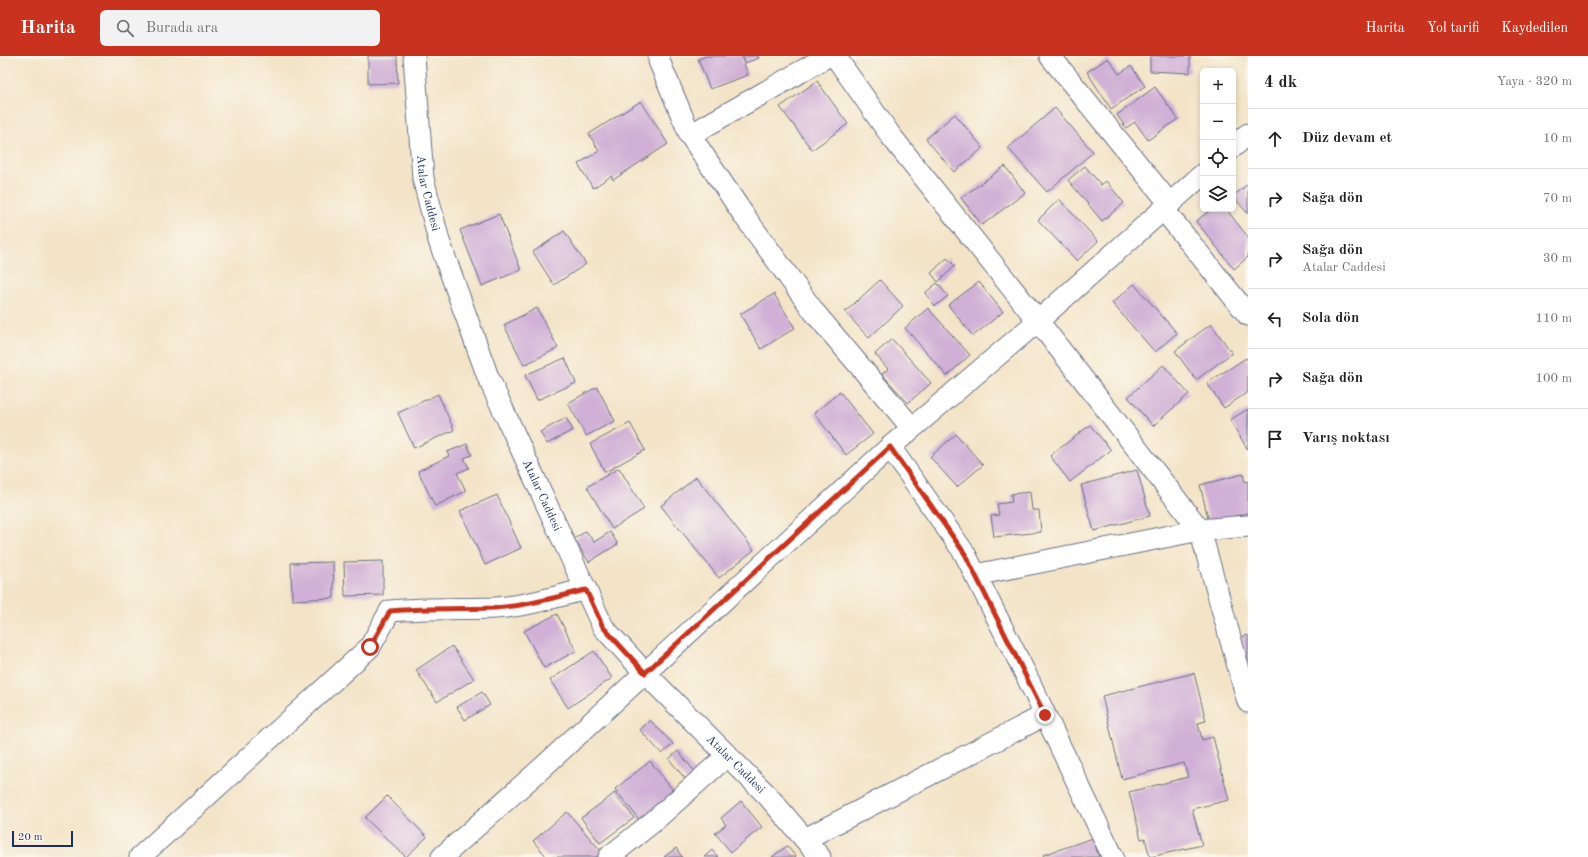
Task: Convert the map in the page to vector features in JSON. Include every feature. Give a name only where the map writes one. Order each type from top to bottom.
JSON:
[{"type":"street","name":"Atalar Caddesi","points":[[414,56],[423,178],[439,240],[488,377],[603,627],[645,673],[767,795],[820,857]]},
{"type":"street","points":[[659,56],[658,61],[690,135],[745,217],[815,313],[912,428]]},
{"type":"street","points":[[690,135],[828,56]]},
{"type":"street","points":[[835,56],[891,136],[1038,321],[1200,530],[1248,702]]},
{"type":"street","points":[[1050,56],[1167,207],[1248,315]]},
{"type":"street","points":[[1236,144],[1248,134]]},
{"type":"street","points":[[442,857],[645,673],[890,447],[1038,321],[1201,176]]},
{"type":"street","points":[[890,447],[965,554],[1045,715],[1113,857]]},
{"type":"street","points":[[975,575],[1200,530],[1248,526]]},
{"type":"street","points":[[140,857],[370,647],[390,611],[417,609],[496,608],[543,601],[586,590]]},
{"type":"street","points":[[805,839],[1045,715]]},
{"type":"street","points":[[609,857],[728,755]]},
{"type":"building","points":[[368,56],[397,56],[398,83],[368,84]]},
{"type":"building","points":[[706,56],[741,56],[748,75],[710,89],[698,59]]},
{"type":"building","points":[[743,56],[758,56],[759,58],[745,63]]},
{"type":"building","points":[[1150,56],[1190,56],[1190,73],[1150,71]]},
{"type":"building","points":[[1108,58],[1119,74],[1131,66],[1145,86],[1111,109],[1087,72]]},
{"type":"building","points":[[817,81],[848,124],[812,150],[780,107]]},
{"type":"building","points":[[1155,87],[1178,119],[1148,140],[1135,122],[1126,128],[1117,115]]},
{"type":"building","points":[[641,101],[668,144],[613,180],[611,176],[593,188],[578,164],[599,151],[589,134]]},
{"type":"building","points":[[1055,108],[1093,152],[1047,192],[1008,148]]},
{"type":"building","points":[[955,114],[983,148],[954,172],[926,139]]},
{"type":"building","points":[[1005,166],[1025,193],[982,225],[961,198]]},
{"type":"building","points":[[1085,166],[1101,185],[1106,181],[1124,203],[1102,221],[1068,180]]},
{"type":"building","points":[[1248,184],[1248,214],[1236,200],[1236,194]]},
{"type":"building","points":[[1059,199],[1098,241],[1077,261],[1038,220]]},
{"type":"building","points":[[1208,212],[1228,212],[1248,237],[1248,257],[1234,269],[1196,221]]},
{"type":"building","points":[[499,214],[521,270],[482,286],[460,230]]},
{"type":"building","points":[[564,231],[586,264],[554,285],[533,252]]},
{"type":"building","points":[[947,258],[955,266],[938,282],[931,273]]},
{"type":"building","points":[[880,280],[903,306],[869,338],[845,312]]},
{"type":"building","points":[[979,282],[1003,312],[973,336],[948,305]]},
{"type":"building","points":[[937,283],[948,296],[935,306],[925,293]]},
{"type":"building","points":[[1134,284],[1177,333],[1155,352],[1112,303]]},
{"type":"building","points":[[774,294],[795,328],[761,349],[740,314]]},
{"type":"building","points":[[537,308],[558,348],[524,365],[504,325]]},
{"type":"building","points":[[928,308],[970,355],[947,376],[905,328]]},
{"type":"building","points":[[1211,324],[1232,353],[1196,380],[1175,351]]},
{"type":"building","points":[[892,339],[931,383],[908,403],[882,374],[888,369],[875,354]]},
{"type":"building","points":[[565,358],[576,383],[537,400],[525,375]]},
{"type":"building","points":[[1246,358],[1248,361],[1248,392],[1224,408],[1207,383]]},
{"type":"building","points":[[1163,365],[1189,394],[1153,426],[1128,397]]},
{"type":"building","points":[[597,387],[615,421],[586,436],[568,403]]},
{"type":"building","points":[[840,392],[873,434],[846,455],[814,413]]},
{"type":"building","points":[[438,394],[454,430],[414,448],[398,413]]},
{"type":"building","points":[[1248,409],[1248,450],[1230,420]]},
{"type":"building","points":[[566,418],[573,430],[547,444],[540,432]]},
{"type":"building","points":[[630,423],[645,450],[605,472],[590,444]]},
{"type":"building","points":[[1090,425],[1111,450],[1070,482],[1050,456]]},
{"type":"building","points":[[956,434],[983,465],[957,487],[930,457]]},
{"type":"building","points":[[467,444],[472,455],[464,458],[469,468],[457,473],[466,491],[435,506],[418,471],[449,456],[447,452]]},
{"type":"building","points":[[619,468],[644,509],[612,529],[587,487]]},
{"type":"building","points":[[1137,470],[1150,516],[1094,531],[1081,485]]},
{"type":"building","points":[[1243,474],[1245,482],[1248,481],[1248,513],[1209,522],[1200,485]]},
{"type":"building","points":[[696,477],[754,550],[719,578],[661,506]]},
{"type":"building","points":[[1030,492],[1032,510],[1039,510],[1041,532],[994,537],[991,516],[999,515],[997,504],[1012,502],[1011,494]]},
{"type":"building","points":[[497,495],[521,548],[485,565],[460,511]]},
{"type":"building","points":[[586,531],[594,542],[610,532],[618,544],[589,562],[574,539]]},
{"type":"building","points":[[383,561],[383,595],[345,596],[344,562]]},
{"type":"building","points":[[333,562],[334,598],[292,600],[291,563]]},
{"type":"building","points":[[557,614],[576,651],[544,668],[524,631]]},
{"type":"building","points":[[1248,635],[1248,665],[1247,665],[1241,637]]},
{"type":"building","points":[[452,646],[474,679],[437,702],[416,670]]},
{"type":"building","points":[[594,651],[612,678],[568,708],[550,680]]},
{"type":"building","points":[[1194,673],[1206,721],[1198,723],[1202,740],[1213,737],[1229,800],[1192,809],[1202,845],[1150,857],[1145,838],[1141,839],[1129,792],[1188,777],[1184,763],[1122,779],[1102,696]]},
{"type":"building","points":[[482,692],[490,705],[465,720],[457,707]]},
{"type":"building","points":[[650,720],[673,744],[662,754],[640,730]]},
{"type":"building","points":[[678,751],[696,773],[687,781],[669,759]]},
{"type":"building","points":[[650,761],[676,794],[641,822],[615,789]]},
{"type":"building","points":[[615,793],[634,818],[600,843],[581,818]]},
{"type":"building","points":[[387,796],[427,837],[406,857],[365,818]]},
{"type":"building","points":[[741,801],[762,827],[731,852],[715,833],[726,825],[721,818]]},
{"type":"building","points":[[567,812],[602,852],[596,857],[547,857],[533,841]]},
{"type":"building","points":[[1093,838],[1099,857],[1044,857],[1043,855]]},
{"type":"building","points":[[787,846],[796,857],[772,857]]},
{"type":"building","points":[[676,848],[682,857],[664,857]]},
{"type":"building","points":[[712,850],[718,857],[704,857]]},
{"type":"route","points":[[370,647],[390,611],[417,609],[496,608],[543,601],[586,590],[603,627],[645,673],[890,447],[965,554],[1045,715]]}]
